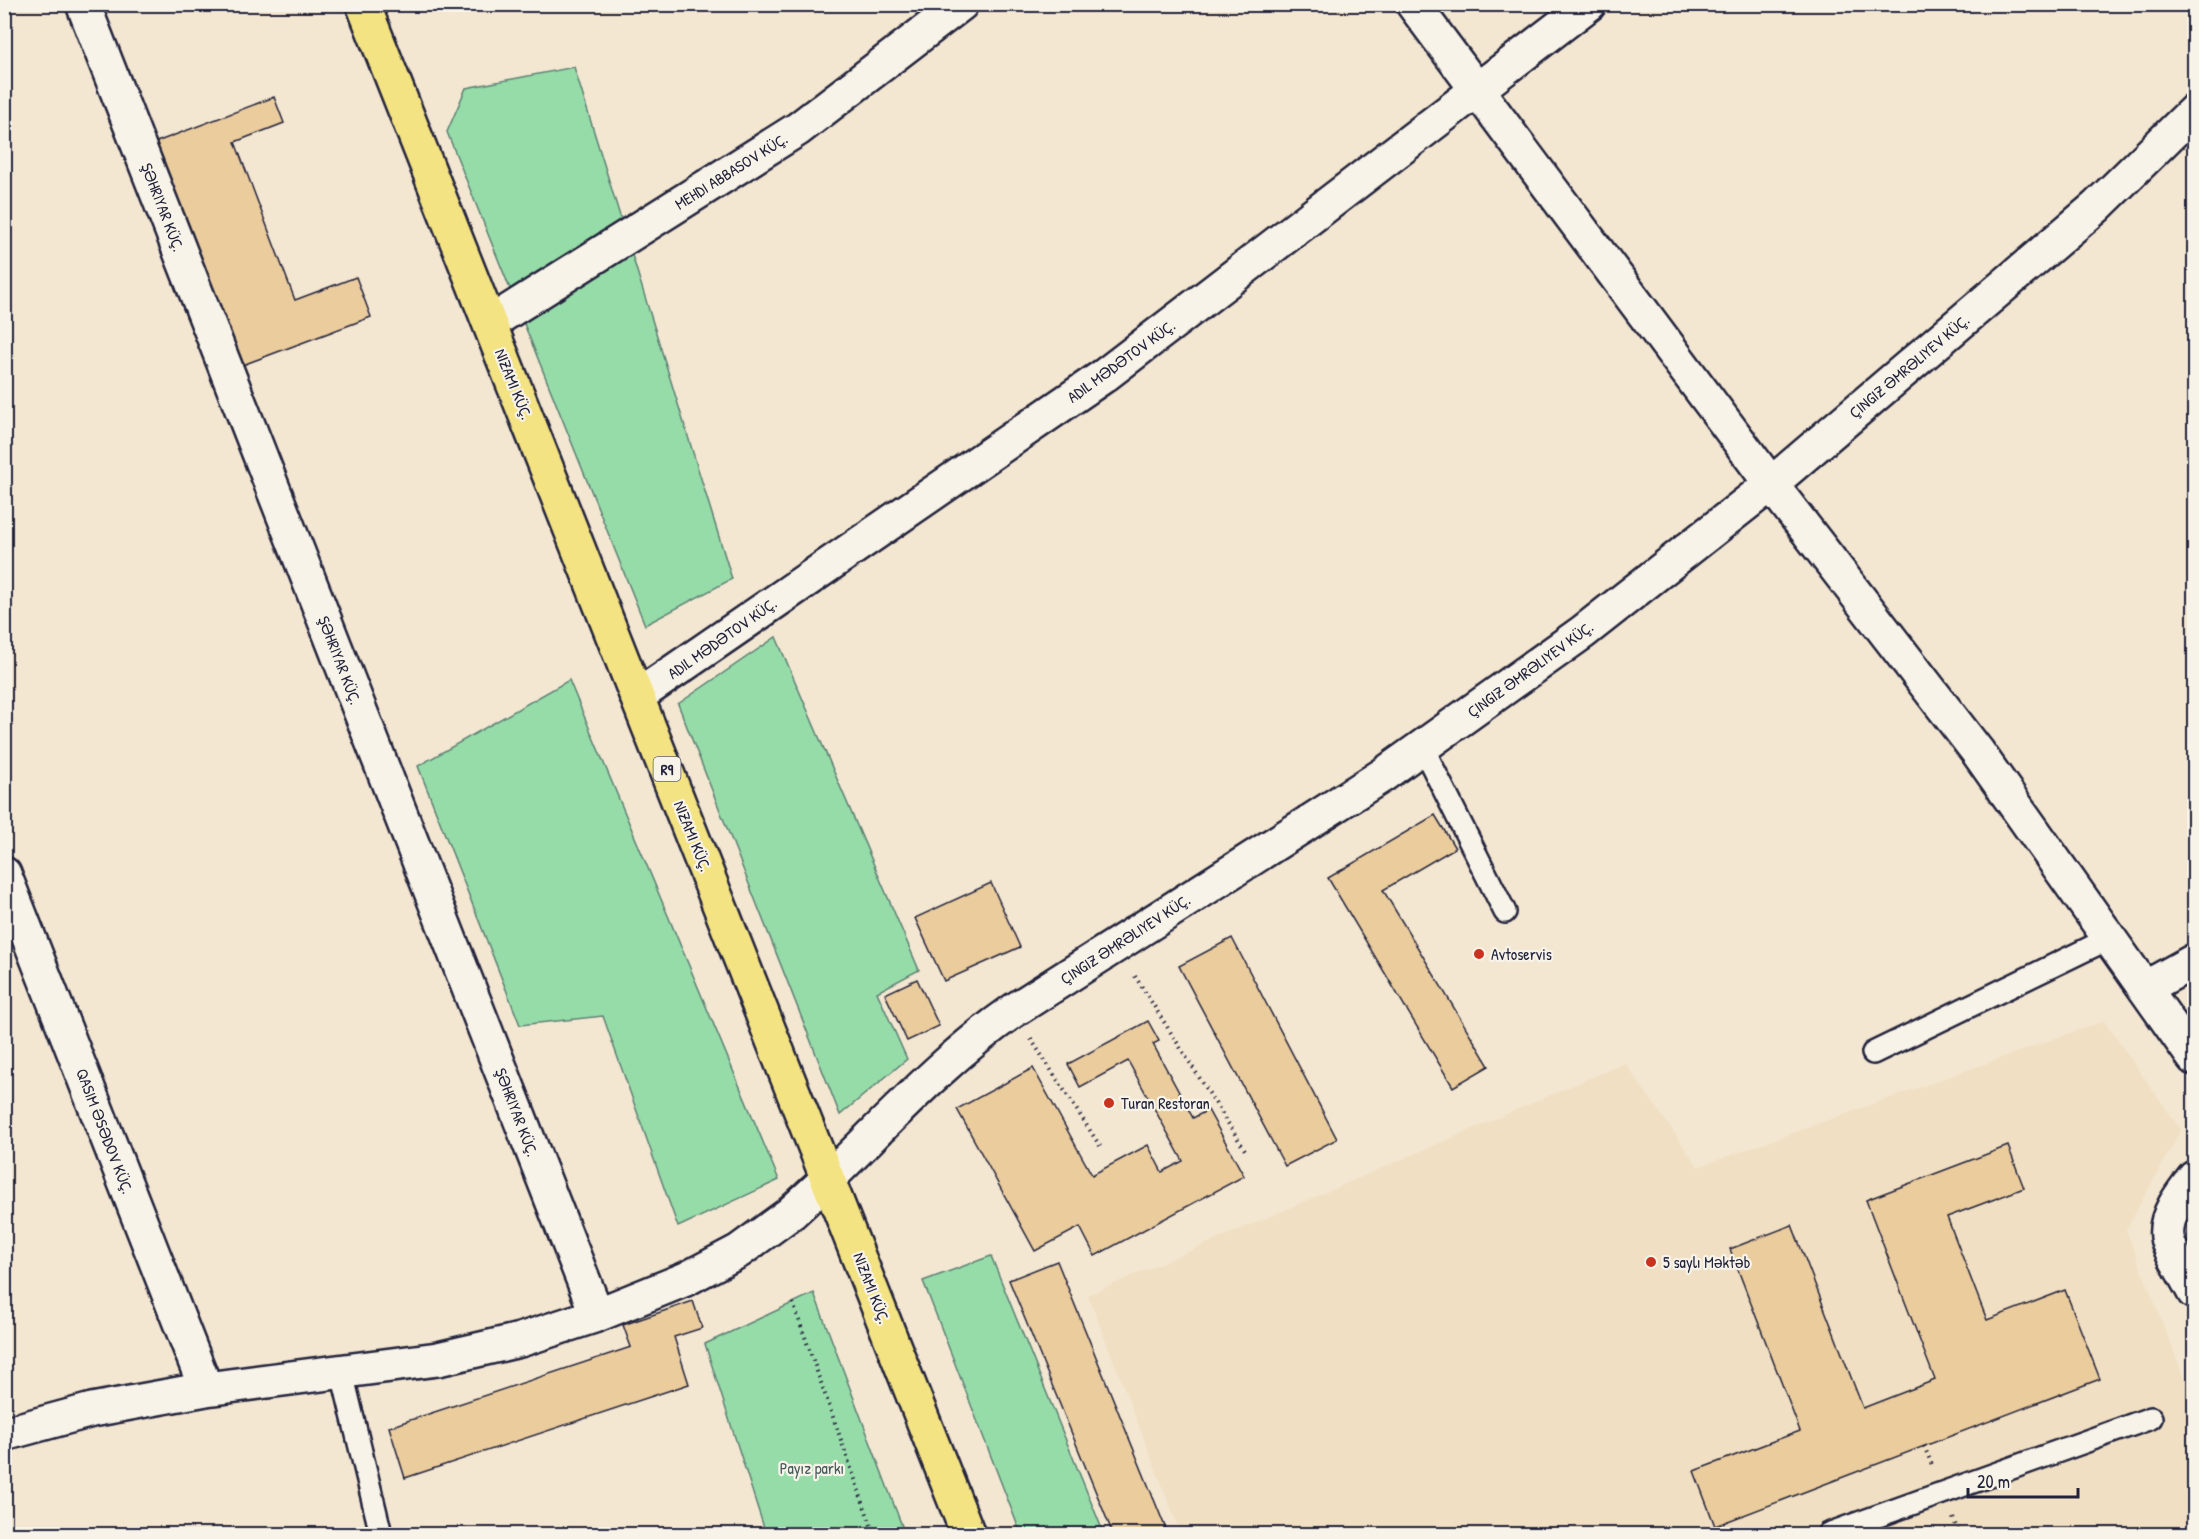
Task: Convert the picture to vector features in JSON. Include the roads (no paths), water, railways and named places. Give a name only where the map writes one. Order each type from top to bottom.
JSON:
[{"type":"highway","name":"NIZAMI KÜÇ.","points":[[363,4],[968,1534]]},
{"type":"street","name":"ŞƏHRIYAR KÜÇ.","points":[[83,4],[597,1315]]},
{"type":"street","name":"MEHDI ABBASOV KÜÇ.","points":[[490,323],[798,129],[962,4]]},
{"type":"street","points":[[1413,4],[1771,484],[1977,751],[2147,987],[2194,1058]]},
{"type":"street","name":"ADIL MƏDƏTOV KÜÇ.","points":[[638,696],[1105,375],[1589,4]]},
{"type":"street","name":"ÇINGIZ ƏMRƏLIYEV KÜÇ.","points":[[4,1434],[92,1410],[206,1389],[438,1359],[509,1342],[597,1315],[686,1279],[739,1251],[790,1213],[829,1178],[936,1071],[973,1039],[1115,945],[1383,775],[1583,632],[1771,484],[2096,207],[2194,111]]},
{"type":"street","points":[[4,874],[206,1389]]},
{"type":"street","points":[[2147,987],[2194,960]]},
{"type":"street","points":[[2194,1178],[2180,1196],[2170,1216],[2167,1237],[2194,1292]]},
{"type":"lane","points":[[1422,746],[1505,912]]},
{"type":"lane","points":[[1873,1053],[2110,938]]},
{"type":"lane","points":[[342,1373],[381,1534]]},
{"type":"lane","points":[[1828,1534],[2151,1418]]},
{"type":"place","name":"Avtoservis","points":[[1479,954]]},
{"type":"place","name":"Turan Restoran","points":[[1109,1103]]},
{"type":"place","name":"5 saylı Məktəb","points":[[1651,1262]]},
{"type":"park label","name":"Payız parkı","points":[[812,1468]]}]
